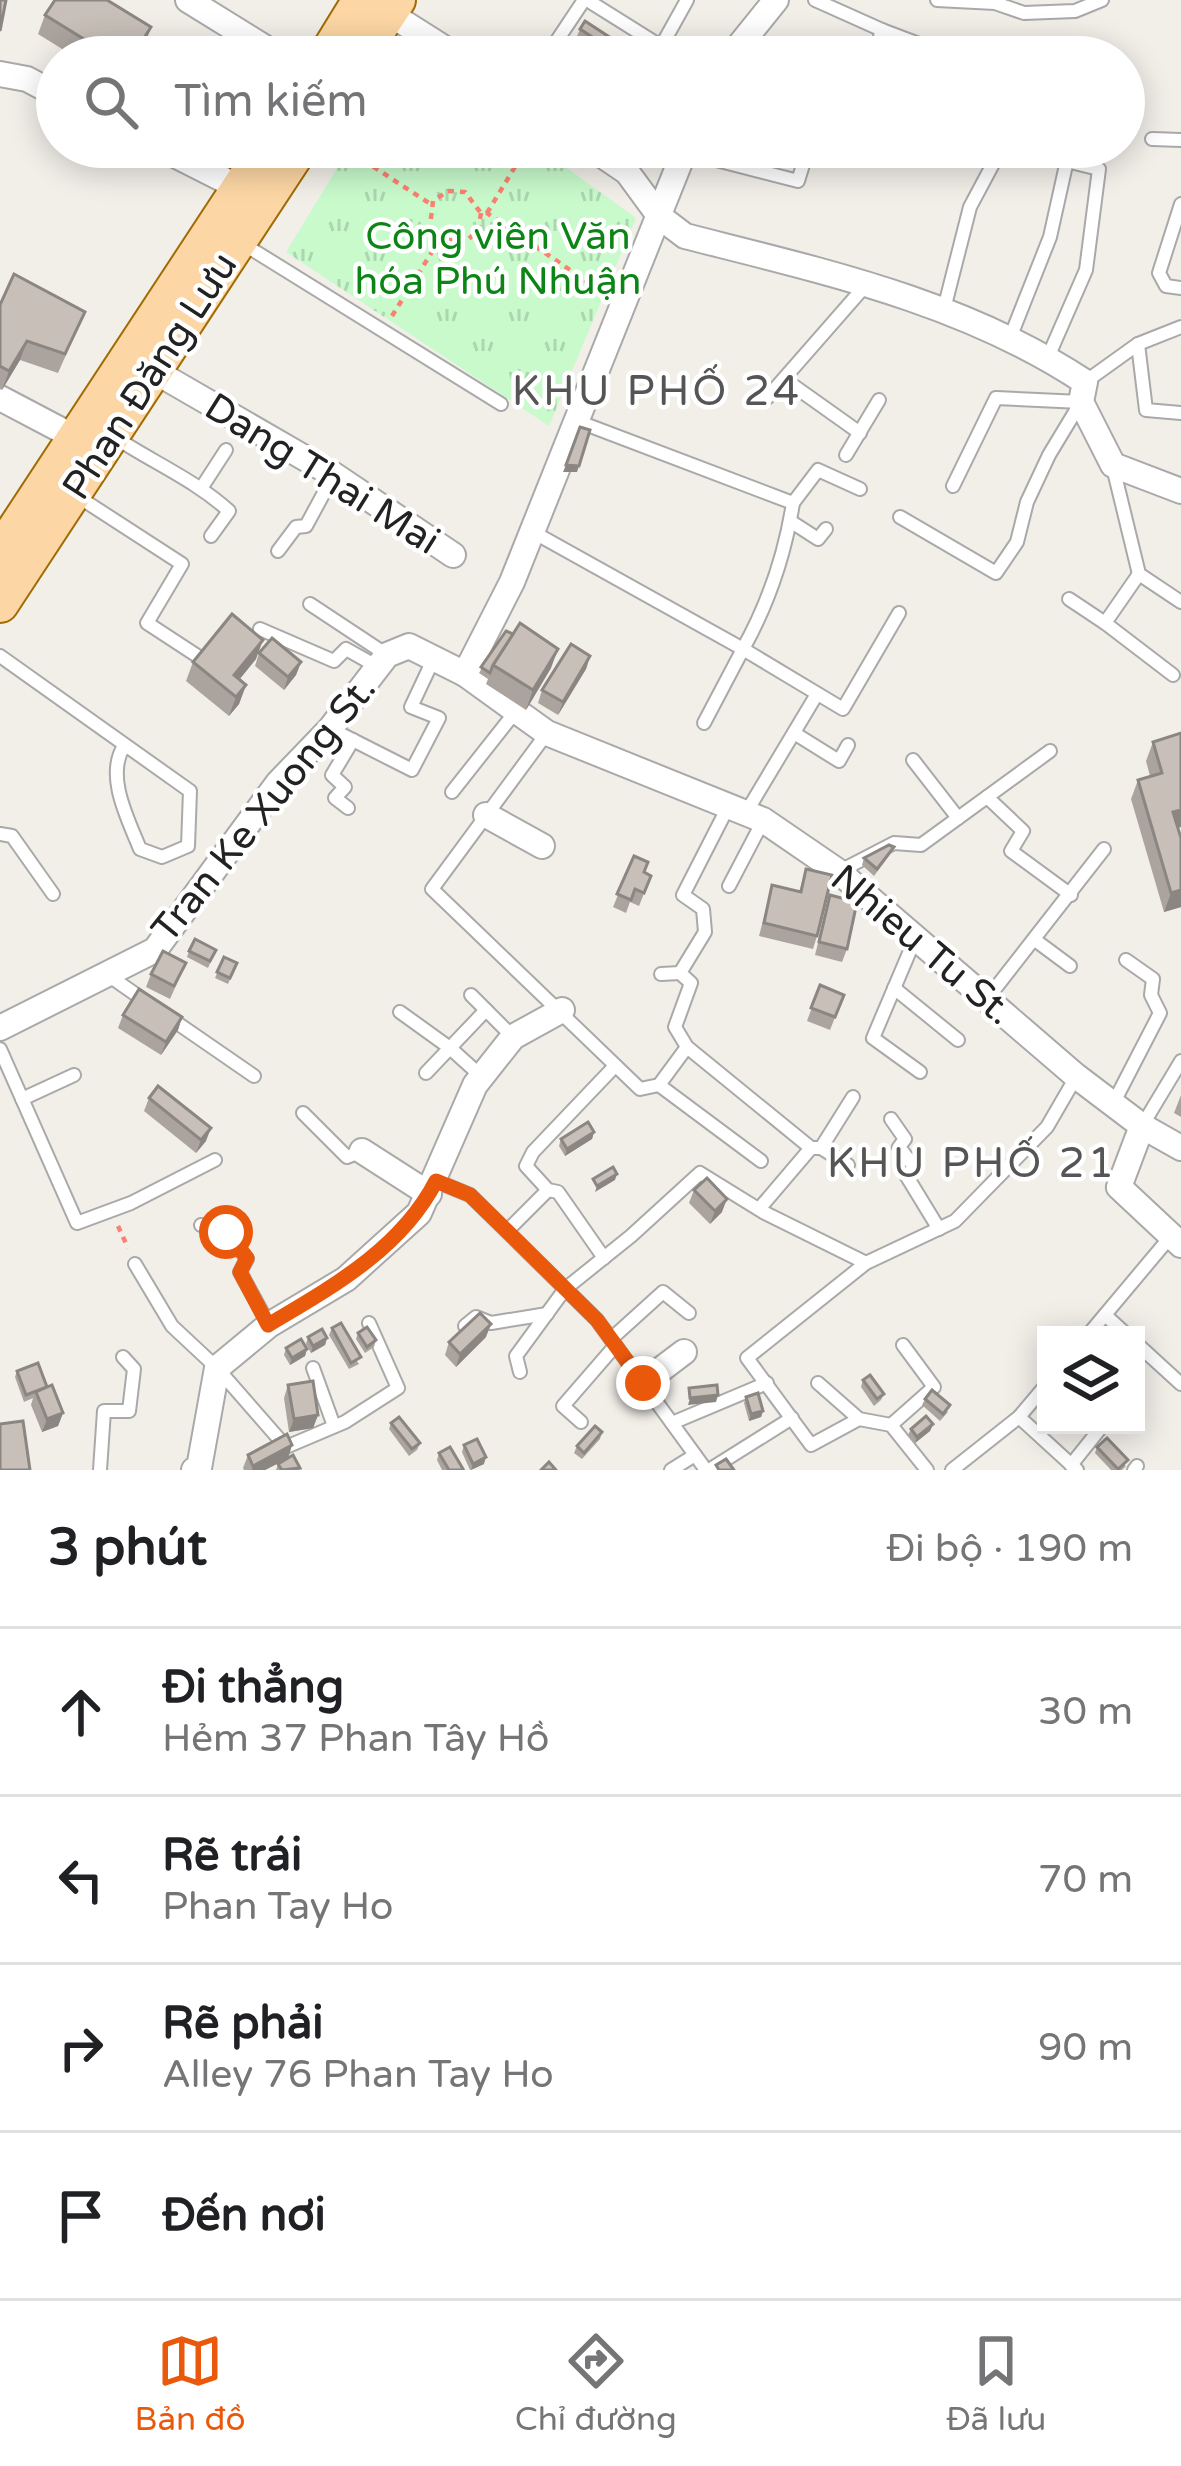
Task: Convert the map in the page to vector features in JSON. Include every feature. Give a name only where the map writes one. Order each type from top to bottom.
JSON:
[{"type":"main road","points":[[347,36],[379,3]]},
{"type":"main road","points":[[367,36],[379,3]]},
{"type":"main road","name":"Phan Đăng Lưu","points":[[0,553],[94,437],[142,364],[253,168]]},
{"type":"main road","name":"Phan Đăng Lưu","points":[[142,364],[239,242],[287,168]]},
{"type":"main road","name":"Phan Đăng Lưu","points":[[0,604],[74,493],[94,437]]},
{"type":"street","points":[[188,0],[246,36]]},
{"type":"street","points":[[747,36],[776,0]]},
{"type":"street","points":[[379,3],[427,36]]},
{"type":"street","points":[[0,74],[36,84]]},
{"type":"street","points":[[200,168],[240,188]]},
{"type":"street","points":[[621,168],[660,217],[685,236],[944,309],[1048,357],[1083,392],[1113,466],[1181,490]]},
{"type":"street","points":[[465,674],[533,532],[678,168]]},
{"type":"street","name":"Dang Thai Mai","points":[[142,364],[334,475],[453,555]]},
{"type":"street","points":[[0,398],[94,437]]},
{"type":"street","name":"Tran Ke Xuong St.","points":[[0,1028],[155,950],[278,783],[342,734],[382,661],[409,646],[465,674],[516,712]]},
{"type":"street","name":"Nhieu Tu St.","points":[[516,712],[547,733],[747,812],[839,872],[1076,1076],[1142,1126],[1181,1148]]},
{"type":"street","points":[[486,815],[542,846]]},
{"type":"street","points":[[198,1469],[217,1368],[268,1325],[346,1279],[419,1213],[482,1077],[513,1037],[562,1010]]},
{"type":"street","points":[[1142,1126],[1119,1187],[1176,1241]]},
{"type":"street","points":[[362,1151],[432,1188]]},
{"type":"street","points":[[643,1383],[684,1352]]},
{"type":"lane","points":[[561,36],[586,0],[647,36]]},
{"type":"lane","points":[[667,36],[687,0]]},
{"type":"lane","points":[[815,0],[898,36]]},
{"type":"lane","points":[[937,0],[995,4],[1024,14],[1075,11],[1102,0]]},
{"type":"lane","points":[[880,36],[882,30]]},
{"type":"lane","points":[[1152,139],[1181,140]]},
{"type":"lane","points":[[752,168],[798,181],[802,168]]},
{"type":"lane","points":[[944,309],[970,207],[993,168]]},
{"type":"lane","points":[[1010,338],[1050,237],[1066,168]]},
{"type":"lane","points":[[1048,357],[1086,270],[1099,170],[1091,168]]},
{"type":"lane","points":[[1181,204],[1159,274],[1166,286],[1181,288]]},
{"type":"lane","points":[[239,242],[501,404]]},
{"type":"lane","points":[[767,398],[866,285]]},
{"type":"lane","points":[[900,517],[996,573],[1017,542],[1027,502],[1083,392],[1138,344],[1181,327]]},
{"type":"lane","points":[[1138,344],[1146,410],[1181,413]]},
{"type":"lane","points":[[784,379],[860,433]]},
{"type":"lane","points":[[953,486],[996,398],[1083,392]]},
{"type":"lane","points":[[847,455],[879,400]]},
{"type":"lane","points":[[576,420],[793,503]]},
{"type":"lane","points":[[94,437],[202,487],[229,511],[211,536]]},
{"type":"lane","points":[[202,487],[226,450]]},
{"type":"lane","points":[[1113,466],[1139,574],[1181,602]]},
{"type":"lane","points":[[704,723],[761,617],[793,503],[818,470],[860,489]]},
{"type":"lane","points":[[278,551],[296,527],[306,526],[334,475]]},
{"type":"lane","points":[[74,493],[182,564],[147,623],[202,658]]},
{"type":"lane","points":[[790,520],[818,539],[826,529]]},
{"type":"lane","points":[[533,532],[843,709],[899,613]]},
{"type":"lane","points":[[1106,623],[1139,574]]},
{"type":"lane","points":[[1069,599],[1173,674]]},
{"type":"lane","points":[[310,604],[382,661]]},
{"type":"lane","points":[[260,629],[334,662],[346,649],[382,661]]},
{"type":"lane","points":[[0,656],[190,791],[188,846],[162,857],[140,849],[120,797],[116,759],[124,746]]},
{"type":"lane","points":[[348,808],[335,798],[345,787],[332,775],[342,734],[412,770],[439,718],[411,707],[434,658]]},
{"type":"lane","points":[[680,973],[705,932],[703,910],[683,895],[747,812],[817,694]]},
{"type":"lane","points":[[452,792],[516,712]]},
{"type":"lane","points":[[547,733],[432,889],[640,1089],[659,1085],[687,1047]]},
{"type":"lane","points":[[794,733],[839,761],[848,745]]},
{"type":"lane","points":[[839,872],[893,843],[922,845],[1050,751]]},
{"type":"lane","points":[[913,760],[958,818]]},
{"type":"lane","points":[[987,797],[1023,831],[1011,851],[1071,895]]},
{"type":"lane","points":[[729,886],[747,812]]},
{"type":"lane","points":[[0,835],[13,836],[52,894]]},
{"type":"lane","points":[[987,999],[1104,849]]},
{"type":"lane","points":[[916,938],[874,1038],[920,1072]]},
{"type":"lane","points":[[1035,940],[1070,966]]},
{"type":"lane","points":[[1112,1105],[1160,1013],[1151,994],[1154,979],[1126,960]]},
{"type":"lane","points":[[661,974],[680,973],[692,983],[675,1027],[687,1047],[816,1148],[848,1165]]},
{"type":"lane","points":[[107,974],[254,1076]]},
{"type":"lane","points":[[894,988],[958,1040]]},
{"type":"lane","points":[[471,995],[513,1037]]},
{"type":"lane","points":[[426,1073],[486,1010]]},
{"type":"lane","points":[[400,1012],[482,1077]]},
{"type":"lane","points":[[0,1049],[77,1223],[214,1160]]},
{"type":"lane","points":[[1142,1126],[1181,1061]]},
{"type":"lane","points":[[604,1258],[558,1192],[548,1190],[526,1166],[533,1152],[614,1067]]},
{"type":"lane","points":[[22,1099],[74,1075]]},
{"type":"lane","points":[[859,1419],[811,1445],[747,1358],[866,1263],[955,1221],[1047,1127],[1076,1076]]},
{"type":"lane","points":[[659,1085],[761,1161]]},
{"type":"lane","points":[[759,1209],[816,1148],[853,1097]]},
{"type":"lane","points":[[303,1113],[347,1157],[362,1151]]},
{"type":"lane","points":[[891,1119],[905,1139],[899,1147],[915,1168],[906,1175],[938,1229]]},
{"type":"lane","points":[[520,1372],[516,1356],[565,1288],[700,1173],[866,1263]]},
{"type":"lane","points":[[432,1188],[470,1195],[565,1288],[613,1343],[708,1470],[788,1412]]},
{"type":"lane","points":[[507,1231],[548,1190]]},
{"type":"lane","points":[[201,1225],[226,1232],[247,1258],[234,1271],[268,1325]]},
{"type":"lane","points":[[1096,1326],[1176,1241]]},
{"type":"lane","points":[[135,1264],[172,1326],[217,1368],[286,1447],[334,1426],[398,1388],[369,1323]]},
{"type":"lane","points":[[581,1422],[563,1406],[613,1343],[663,1292],[689,1312]]},
{"type":"lane","points":[[465,1326],[476,1317],[491,1323],[547,1314]]},
{"type":"lane","points":[[1105,1315],[1117,1326]]},
{"type":"lane","points":[[891,1425],[934,1387],[902,1345]]},
{"type":"lane","points":[[1145,1351],[1181,1384]]},
{"type":"lane","points":[[100,1470],[104,1411],[129,1411],[134,1369],[123,1357]]},
{"type":"lane","points":[[313,1368],[334,1426]]},
{"type":"lane","points":[[672,1423],[767,1383]]},
{"type":"lane","points":[[818,1383],[859,1419],[891,1425],[927,1470]]},
{"type":"lane","points":[[952,1470],[1019,1417],[1037,1396]]},
{"type":"lane","points":[[1019,1417],[1074,1467],[1097,1434]]},
{"type":"lane","points":[[671,1470],[695,1455]]},
{"type":"path","points":[[375,168],[432,205]]},
{"type":"path","points":[[513,168],[484,213],[478,231],[472,237],[457,244],[440,239],[430,226],[432,205],[440,195],[457,190],[473,197],[484,213],[620,306]]},
{"type":"path","points":[[381,331],[440,239]]},
{"type":"path","points":[[111,1210],[135,1264]]},
{"type":"green space","name":"Công viên Văn hóa Phú Nhuận","points":[[337,168],[567,168],[636,218],[549,426],[286,252]]},
{"type":"building","points":[[0,0],[6,0],[0,31]]},
{"type":"building","points":[[55,0],[107,0],[151,27],[145,36],[79,36],[45,15]]},
{"type":"building","points":[[585,21],[608,36],[591,36],[580,29]]},
{"type":"building","points":[[14,274],[85,312],[65,354],[27,341],[9,371],[0,366],[0,305]]},
{"type":"building","points":[[580,427],[590,430],[579,466],[566,465]]},
{"type":"building","points":[[232,614],[263,640],[234,675],[246,685],[236,697],[193,662]]},
{"type":"building","points":[[520,623],[558,649],[533,690],[493,665]]},
{"type":"building","points":[[506,631],[513,634],[490,673],[481,667]]},
{"type":"building","points":[[272,638],[301,662],[288,677],[259,653]]},
{"type":"building","points":[[571,644],[590,656],[563,702],[542,690]]},
{"type":"building","points":[[1181,733],[1181,810],[1173,812],[1181,838],[1181,890],[1171,893],[1138,780],[1162,773],[1153,742]]},
{"type":"building","points":[[894,847],[877,869],[864,858]]},
{"type":"building","points":[[634,856],[648,862],[644,872],[651,876],[644,893],[635,889],[631,900],[617,894]]},
{"type":"building","points":[[806,869],[832,875],[817,936],[764,923],[772,885],[801,892]]},
{"type":"building","points":[[830,895],[857,902],[847,949],[819,942]]},
{"type":"building","points":[[195,939],[216,950],[210,961],[189,951]]},
{"type":"building","points":[[163,951],[186,963],[174,986],[151,974]]},
{"type":"building","points":[[224,957],[237,963],[230,978],[217,972]]},
{"type":"building","points":[[820,985],[844,995],[835,1017],[811,1008]]},
{"type":"building","points":[[139,989],[182,1017],[166,1042],[123,1015]]},
{"type":"building","points":[[158,1086],[211,1128],[201,1140],[149,1098]]},
{"type":"building","points":[[588,1122],[594,1132],[567,1149],[561,1139]]},
{"type":"building","points":[[613,1167],[617,1174],[597,1186],[593,1179]]},
{"type":"building","points":[[707,1178],[727,1199],[715,1211],[694,1190]]},
{"type":"building","points":[[480,1313],[491,1324],[460,1354],[449,1342]]},
{"type":"building","points":[[341,1323],[361,1357],[351,1363],[332,1328]]},
{"type":"building","points":[[367,1327],[376,1340],[367,1347],[358,1333]]},
{"type":"building","points":[[322,1329],[327,1338],[313,1346],[308,1337]]},
{"type":"building","points":[[301,1339],[307,1349],[292,1358],[286,1348]]},
{"type":"building","points":[[38,1363],[47,1387],[26,1395],[17,1371]]},
{"type":"building","points":[[870,1375],[884,1394],[877,1399],[863,1380]]},
{"type":"building","points":[[313,1381],[318,1415],[294,1419],[288,1385]]},
{"type":"building","points":[[52,1385],[63,1413],[47,1419],[36,1392]]},
{"type":"building","points":[[717,1385],[718,1395],[690,1398],[689,1388]]},
{"type":"building","points":[[932,1390],[950,1405],[943,1414],[925,1399]]},
{"type":"building","points":[[758,1393],[763,1411],[751,1414],[746,1397]]},
{"type":"building","points":[[926,1416],[933,1424],[917,1437],[911,1429]]},
{"type":"building","points":[[399,1417],[420,1443],[412,1449],[391,1423]]},
{"type":"building","points":[[23,1421],[30,1470],[0,1470],[0,1424]]},
{"type":"building","points":[[595,1426],[602,1432],[584,1453],[577,1446]]},
{"type":"building","points":[[287,1434],[292,1445],[253,1466],[248,1455]]},
{"type":"building","points":[[1107,1438],[1128,1460],[1118,1469],[1097,1447]]},
{"type":"building","points":[[477,1439],[486,1457],[473,1464],[464,1445]]},
{"type":"building","points":[[450,1447],[463,1469],[449,1470],[439,1453]]},
{"type":"building","points":[[293,1455],[300,1468],[282,1470],[278,1464]]},
{"type":"building","points":[[726,1459],[734,1470],[719,1470],[716,1465]]},
{"type":"district","name":"KHU PHỐ 24","points":[[657,391]]},
{"type":"district","name":"KHU PHỐ 21","points":[[972,1163]]},
{"type":"route","points":[[226,1232],[247,1258],[240,1272],[268,1325],[346,1279],[419,1213],[436,1181],[470,1195],[507,1231],[597,1320],[643,1383]]}]
